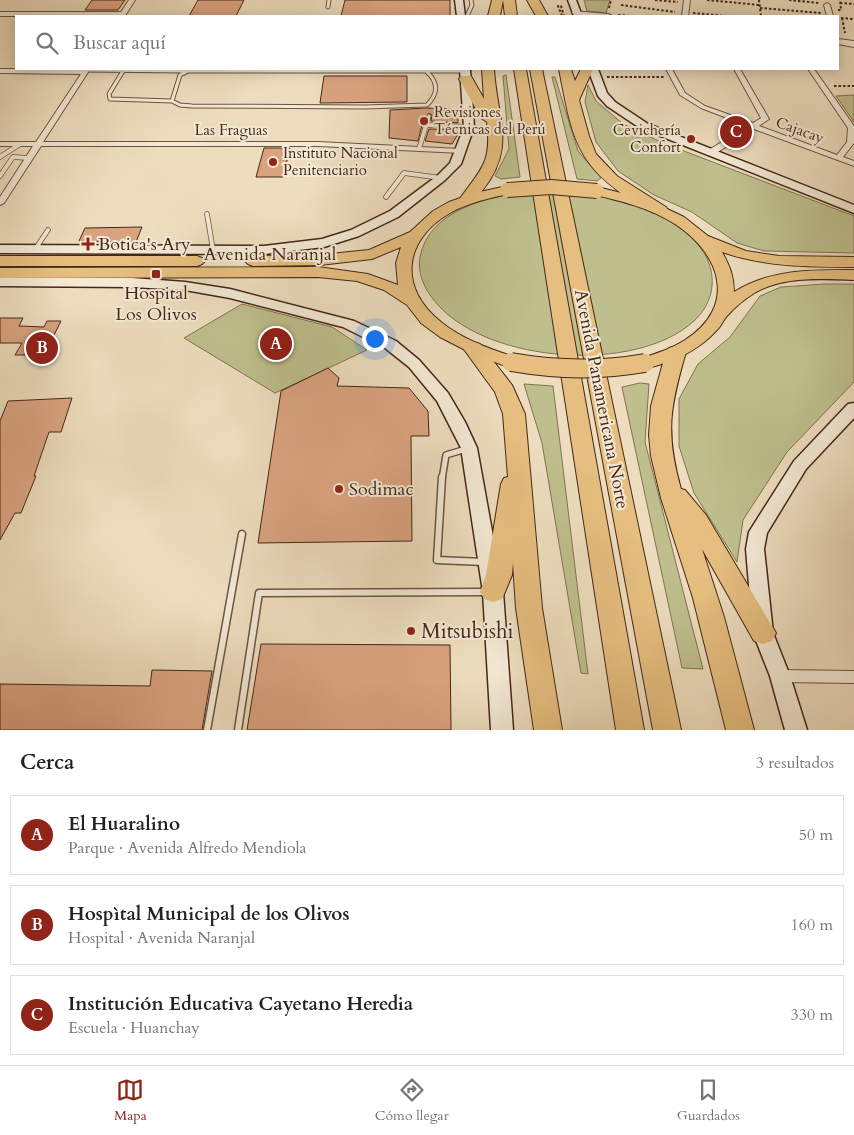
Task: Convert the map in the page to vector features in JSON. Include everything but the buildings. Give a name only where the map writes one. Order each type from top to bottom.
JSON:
[{"type":"highway","points":[[494,15],[498,0]]},
{"type":"highway","points":[[509,0],[512,15]]},
{"type":"highway","points":[[527,3],[541,15]]},
{"type":"highway","points":[[467,200],[483,180],[492,163],[496,146],[489,94],[488,70]]},
{"type":"highway","name":"Avenida Panamericana Norte","points":[[520,70],[630,730]]},
{"type":"highway","name":"Avenida Panamericana Norte","points":[[536,70],[667,730]]},
{"type":"highway","points":[[566,70],[584,143],[594,162],[621,186],[718,246],[758,258],[802,262],[854,262]]},
{"type":"highway","points":[[573,99],[592,71]]},
{"type":"highway","points":[[465,73],[495,131]]},
{"type":"highway","points":[[660,210],[640,202],[597,191],[551,187],[506,190],[467,200],[440,213],[413,236],[405,251],[402,267],[404,284],[413,302],[427,319],[473,348],[511,362],[544,368],[579,370],[613,369],[645,363],[676,352],[711,328],[733,299],[749,288],[766,282],[787,277],[854,275]]},
{"type":"highway","name":"Avenida Naranjal","points":[[0,261],[320,260],[372,254],[413,236]]},
{"type":"highway","points":[[701,236],[716,254],[726,274],[728,294],[722,314]]},
{"type":"highway","name":"Avenida Naranjal","points":[[0,274],[53,278],[318,272],[345,274],[379,281],[392,287],[413,302]]},
{"type":"highway","points":[[473,348],[505,390],[514,414],[529,608],[548,730]]},
{"type":"highway","points":[[676,352],[664,391],[660,415],[660,438],[669,486],[706,600],[740,730]]},
{"type":"highway","points":[[493,592],[499,575],[509,498],[517,462]]},
{"type":"highway","points":[[669,486],[698,521],[763,633]]},
{"type":"main road","points":[[458,0],[461,15]]},
{"type":"main road","points":[[572,0],[577,14]]},
{"type":"main road","points":[[592,71],[602,94],[626,115],[644,126],[854,209]]},
{"type":"main road","points":[[465,73],[469,127]]},
{"type":"main road","name":"Avenida Naranjal","points":[[0,249],[264,250],[324,243],[355,233],[394,214],[441,178],[455,164],[469,127]]},
{"type":"main road","name":"Avenida Naranjal","points":[[0,282],[53,278],[210,290],[314,313],[361,329],[401,352],[434,384],[454,415],[469,448],[493,592],[502,730]]},
{"type":"main road","points":[[796,730],[780,676],[763,633],[755,549],[758,532],[800,465],[854,408]]},
{"type":"street","points":[[0,14],[123,15],[132,0]]},
{"type":"street","points":[[686,14],[687,0]]},
{"type":"street","points":[[829,4],[829,15]]},
{"type":"street","points":[[577,14],[592,15]]},
{"type":"street","points":[[839,42],[854,44]]},
{"type":"street","points":[[0,71],[86,70]]},
{"type":"street","points":[[0,203],[86,70]]},
{"type":"street","name":"Cajacay","points":[[670,70],[682,94],[688,100],[703,108],[854,164]]},
{"type":"street","points":[[710,153],[765,119],[738,70]]},
{"type":"street","points":[[811,70],[852,128],[852,145],[838,158]]},
{"type":"street","name":"Las Fraguas","points":[[0,144],[318,144],[461,151]]},
{"type":"street","points":[[780,676],[854,677]]},
{"type":"lane","points":[[328,7],[329,0]]},
{"type":"lane","points":[[467,15],[472,5],[471,0]]},
{"type":"lane","points":[[86,70],[465,73]]},
{"type":"lane","points":[[123,71],[109,94],[110,99],[172,101],[180,105],[192,106],[365,108],[427,105],[434,100],[437,92],[436,81],[427,72]]},
{"type":"lane","points":[[172,101],[180,76],[188,72]]},
{"type":"lane","points":[[419,149],[428,116]]},
{"type":"lane","points":[[426,124],[469,127]]},
{"type":"lane","points":[[0,157],[20,144]]},
{"type":"lane","points":[[0,157],[29,158]]},
{"type":"lane","points":[[0,176],[13,158]]},
{"type":"lane","points":[[386,197],[404,173],[441,178]]},
{"type":"lane","points":[[207,214],[213,250]]},
{"type":"lane","points":[[36,248],[48,230]]},
{"type":"lane","points":[[469,448],[446,455],[437,560],[488,562]]},
{"type":"lane","points":[[207,730],[242,534]]},
{"type":"lane","points":[[238,730],[259,593],[493,592]]},
{"type":"path","points":[[654,0],[678,2]]},
{"type":"path","points":[[708,0],[760,4]]},
{"type":"path","points":[[759,0],[761,15]]},
{"type":"path","points":[[789,0],[829,4],[840,2],[854,4]]},
{"type":"path","points":[[840,2],[841,10]]},
{"type":"path","points":[[621,5],[706,15]]},
{"type":"path","points":[[760,8],[829,15]]},
{"type":"path","points":[[845,33],[842,18],[854,19]]},
{"type":"path","points":[[592,71],[673,77]]},
{"type":"path","points":[[834,86],[854,86]]},
{"type":"green space","points":[[584,0],[610,0],[606,13],[587,11]]},
{"type":"green space","points":[[506,75],[520,177],[501,179],[495,176],[509,149],[503,76]]},
{"type":"green space","points":[[552,77],[555,77],[578,151],[601,178],[597,181],[577,179]]},
{"type":"green space","points":[[588,85],[596,101],[623,124],[663,143],[854,216],[854,253],[764,251],[737,243],[692,212],[654,195],[618,171],[596,142],[585,102]]},
{"type":"green space","points":[[854,95],[854,122],[836,96]]},
{"type":"green space","points":[[529,191],[580,193],[613,198],[648,210],[681,229],[695,241],[705,255],[711,270],[712,284],[710,297],[704,310],[694,321],[668,338],[637,349],[601,355],[564,355],[527,350],[492,339],[462,325],[438,305],[423,283],[419,264],[426,241],[435,227],[463,208],[496,197]]},
{"type":"green space","points":[[854,284],[854,382],[787,452],[743,520],[737,562],[694,493],[679,446],[679,399],[698,364],[730,337],[760,296],[781,287]]},
{"type":"green space","points":[[242,304],[332,327],[367,350],[275,393],[184,338]]},
{"type":"green space","points":[[640,383],[649,384],[645,442],[703,669],[682,668],[622,387]]},
{"type":"green space","points":[[524,384],[553,386],[588,674],[581,673],[542,443]]},
{"type":"place","name":"Revisiones Técnicas del Perú","points":[[424,121]]},
{"type":"place","name":"Institución Educativa Cayetano Heredia","points":[[736,132]]},
{"type":"place","name":"Cevichería Confort","points":[[691,139]]},
{"type":"place","name":"Instituto Nacional Penitenciario","points":[[273,162]]},
{"type":"place","name":"Botica's Ary","points":[[88,244]]},
{"type":"place","name":"Hospital Los Olivos","points":[[156,274]]},
{"type":"place","name":"El Huaralino","points":[[276,344]]},
{"type":"place","name":"Hospìtal Municipal de los Olivos","points":[[42,348]]},
{"type":"place","name":"Sodimac","points":[[339,489]]},
{"type":"place","name":"Mitsubishi","points":[[411,631]]}]
